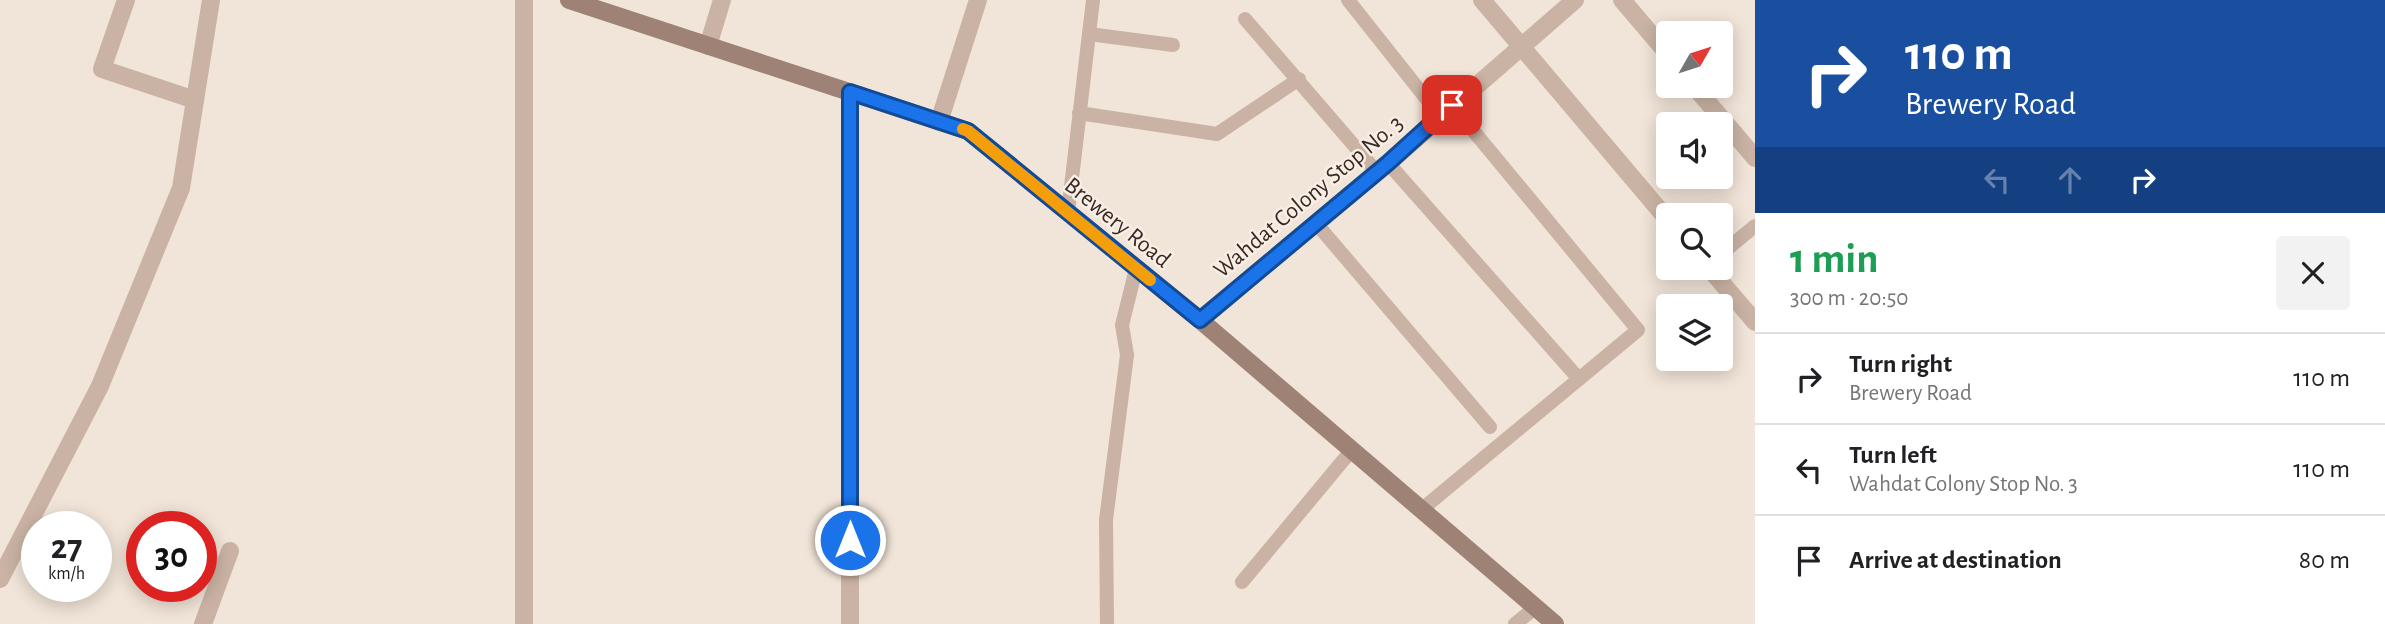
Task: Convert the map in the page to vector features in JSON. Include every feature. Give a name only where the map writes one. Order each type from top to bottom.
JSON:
[{"type":"main road","name":"Brewery Road","points":[[569,0],[968,131],[1200,320],[1555,624]]},
{"type":"street","points":[[126,0],[102,69],[195,100]]},
{"type":"street","points":[[0,579],[100,386],[181,188],[211,0]]},
{"type":"street","points":[[524,0],[524,624]]},
{"type":"street","points":[[708,46],[722,0]]},
{"type":"street","points":[[939,121],[978,0]]},
{"type":"street","points":[[1482,0],[1656,206]]},
{"type":"street","name":"Wahdat Colony Stop No. 3","points":[[1200,320],[1575,0]]},
{"type":"street","points":[[1622,0],[1656,40]]},
{"type":"street","points":[[850,92],[850,624]]},
{"type":"street","points":[[1704,98],[1755,158]]},
{"type":"street","points":[[1719,280],[1755,322]]},
{"type":"street","points":[[203,624],[230,551]]},
{"type":"lane","points":[[1068,212],[1093,0]]},
{"type":"lane","points":[[1348,0],[1638,330],[1421,510]]},
{"type":"lane","points":[[1245,19],[1579,379]]},
{"type":"lane","points":[[1089,34],[1173,45]]},
{"type":"lane","points":[[1079,113],[1217,134],[1298,79]]},
{"type":"lane","points":[[1315,222],[1490,427]]},
{"type":"lane","points":[[1733,244],[1755,226]]},
{"type":"lane","points":[[1107,624],[1106,520],[1127,355],[1122,325],[1136,269]]},
{"type":"lane","points":[[1242,582],[1352,451]]},
{"type":"lane","points":[[1515,624],[1536,607]]},
{"type":"slow traffic","points":[[963,129],[1150,280]]},
{"type":"route","points":[[850,540],[850,92],[968,131],[1200,320],[1388,163],[1452,105]]}]
